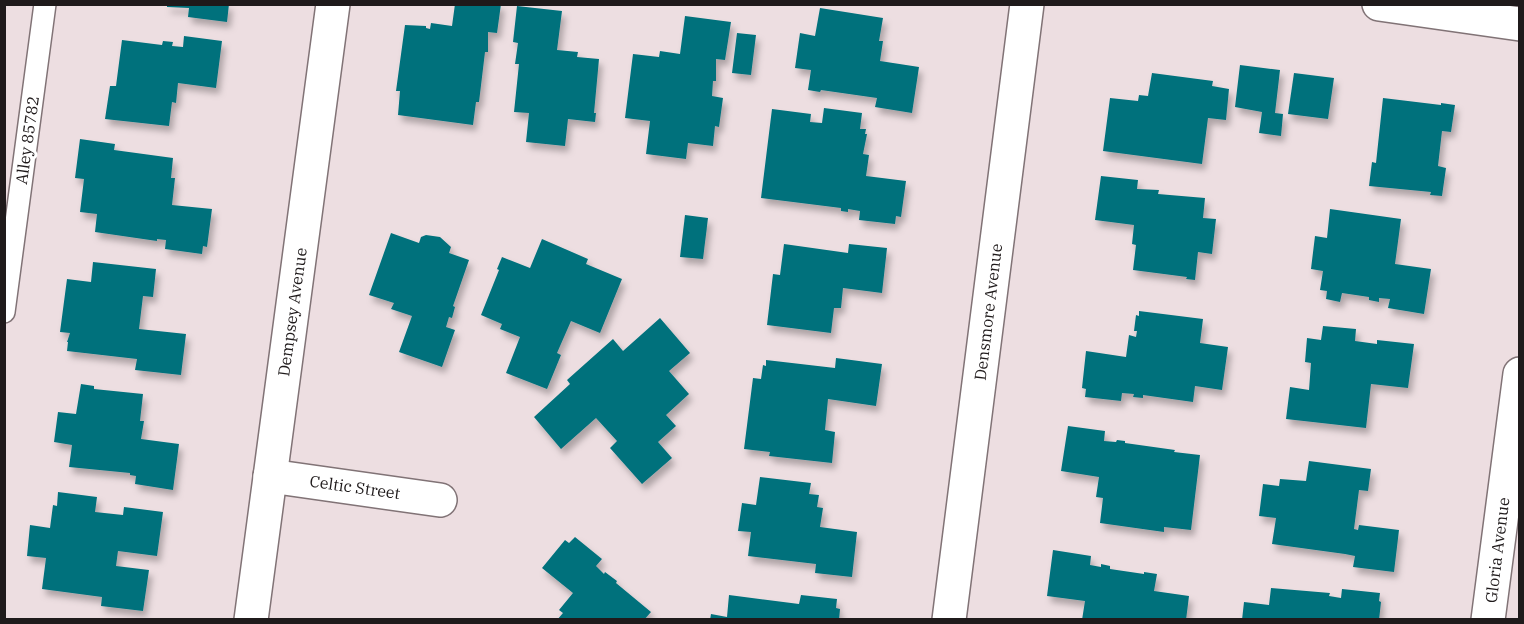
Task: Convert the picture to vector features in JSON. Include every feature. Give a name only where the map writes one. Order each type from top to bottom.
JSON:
[{"type":"street","name":"Dempsey Avenue","points":[[251,620],[333,4]]},
{"type":"street","name":"Densmore Avenue","points":[[949,620],[1027,4]]},
{"type":"street","points":[[1379,4],[1520,24]]},
{"type":"street","name":"Gloria Avenue","points":[[1488,620],[1520,374]]},
{"type":"street","name":"Celtic Street","points":[[270,476],[440,500]]},
{"type":"lane","name":"Alley 85782","points":[[4,312],[45,4]]},
{"type":"building","points":[[167,4],[229,4],[227,22],[188,17],[189,8],[167,7]]},
{"type":"building","points":[[455,4],[501,4],[497,33],[488,32],[488,52],[485,52],[479,102],[476,102],[473,125],[398,115],[400,91],[396,91],[405,25],[426,26],[430,29],[431,23],[452,26]]},
{"type":"building","points":[[517,6],[562,11],[557,50],[578,52],[577,57],[599,59],[595,122],[568,119],[565,146],[526,142],[529,113],[514,112],[519,64],[515,64],[518,43],[513,42]]},
{"type":"building","points":[[820,8],[883,18],[879,41],[883,41],[880,61],[919,67],[912,113],[875,107],[877,98],[808,90],[811,70],[795,68],[800,33],[815,36]]},
{"type":"building","points":[[685,16],[731,22],[725,60],[716,59],[716,81],[713,81],[712,96],[723,98],[719,127],[715,126],[713,146],[688,143],[686,159],[646,154],[650,121],[625,118],[633,54],[659,57],[660,51],[680,54]]},
{"type":"building","points":[[737,33],[756,35],[751,75],[732,73]]},
{"type":"building","points":[[184,36],[222,41],[216,88],[178,83],[176,103],[172,102],[169,126],[105,119],[110,86],[116,86],[122,40],[162,45],[163,41],[173,42],[172,46],[183,47]]},
{"type":"building","points":[[1240,65],[1280,70],[1275,113],[1283,114],[1281,136],[1259,133],[1262,112],[1235,107]]},
{"type":"building","points":[[1152,73],[1213,81],[1212,86],[1229,89],[1226,120],[1208,118],[1202,164],[1103,151],[1110,98],[1138,101],[1139,95],[1148,96]]},
{"type":"building","points":[[1294,73],[1334,78],[1328,119],[1288,114]]},
{"type":"building","points":[[1383,98],[1455,105],[1451,132],[1442,131],[1438,166],[1446,168],[1442,196],[1430,195],[1431,192],[1369,186],[1372,162],[1376,163]]},
{"type":"building","points":[[824,108],[862,113],[860,129],[866,129],[865,134],[867,134],[863,154],[869,155],[866,176],[906,181],[901,217],[896,216],[895,224],[859,220],[860,211],[848,209],[848,212],[841,211],[841,208],[761,198],[772,109],[811,114],[810,122],[822,123]]},
{"type":"building","points":[[80,139],[115,144],[114,150],[173,158],[171,178],[175,178],[172,205],[212,209],[207,247],[203,246],[202,254],[165,249],[166,240],[157,239],[157,241],[95,232],[97,214],[80,212],[84,179],[75,178]]},
{"type":"building","points":[[1101,176],[1138,180],[1137,189],[1159,190],[1158,194],[1205,198],[1203,218],[1216,219],[1212,254],[1198,252],[1195,280],[1133,270],[1136,245],[1132,244],[1134,225],[1095,220]]},
{"type":"building","points":[[1330,209],[1401,219],[1395,264],[1431,269],[1424,314],[1388,308],[1390,299],[1379,298],[1379,302],[1369,300],[1369,297],[1342,293],[1340,302],[1326,299],[1327,291],[1320,290],[1323,271],[1311,269],[1315,236],[1327,238]]},
{"type":"building","points":[[685,215],[708,218],[703,259],[680,257]]},
{"type":"building","points":[[391,233],[419,243],[421,237],[426,235],[440,237],[451,247],[449,253],[469,260],[453,306],[455,307],[452,318],[449,317],[446,327],[455,330],[442,367],[399,352],[412,316],[391,309],[394,303],[369,295]]},
{"type":"building","points":[[542,239],[588,259],[586,264],[622,279],[600,333],[571,321],[557,353],[561,355],[547,389],[506,373],[520,337],[500,329],[502,324],[481,315],[502,257],[530,268]]},
{"type":"building","points":[[784,244],[848,253],[849,244],[887,248],[882,293],[843,288],[841,308],[834,308],[831,333],[767,325],[773,274],[780,275]]},
{"type":"building","points":[[93,262],[156,269],[153,297],[143,296],[139,329],[186,334],[181,375],[135,370],[137,359],[67,351],[70,333],[60,332],[67,279],[91,282]]},
{"type":"building","points":[[1139,311],[1203,319],[1200,343],[1228,347],[1222,390],[1195,386],[1193,402],[1143,395],[1143,398],[1133,397],[1134,394],[1122,393],[1121,401],[1085,397],[1086,389],[1082,388],[1086,351],[1126,357],[1129,335],[1136,337],[1137,331],[1134,331],[1136,315],[1139,316]]},
{"type":"building","points":[[660,318],[690,353],[669,371],[689,394],[666,415],[676,426],[658,442],[672,458],[642,484],[610,448],[617,441],[596,418],[561,449],[534,417],[570,384],[567,380],[613,339],[623,351]]},
{"type":"building","points":[[1323,326],[1356,329],[1355,341],[1377,344],[1377,340],[1414,344],[1408,388],[1371,384],[1366,428],[1286,419],[1290,387],[1309,390],[1311,363],[1305,362],[1307,338],[1321,340]]},
{"type":"building","points":[[836,358],[882,364],[876,406],[828,399],[825,430],[835,432],[832,463],[769,456],[770,452],[744,449],[753,378],[761,379],[766,360],[835,368]]},
{"type":"building","points":[[81,384],[94,386],[94,389],[143,394],[140,421],[144,421],[141,439],[179,444],[173,490],[135,484],[136,476],[130,473],[69,467],[72,445],[54,442],[58,412],[76,414]]},
{"type":"building","points":[[1068,426],[1105,431],[1104,441],[1125,441],[1125,443],[1200,455],[1191,530],[1164,527],[1164,532],[1100,523],[1103,498],[1096,497],[1099,477],[1061,471]]},
{"type":"building","points":[[1309,461],[1371,469],[1368,491],[1359,490],[1354,529],[1358,530],[1359,525],[1399,530],[1394,572],[1353,567],[1355,556],[1272,544],[1276,518],[1259,516],[1263,484],[1279,486],[1280,479],[1306,481]]},
{"type":"building","points":[[760,477],[811,483],[809,494],[819,495],[817,507],[823,508],[820,527],[857,532],[852,577],[815,573],[816,564],[748,556],[751,532],[738,531],[742,503],[756,505]]},
{"type":"building","points":[[58,492],[97,497],[95,512],[123,515],[124,507],[163,512],[157,556],[118,551],[116,566],[149,570],[143,611],[101,606],[102,597],[42,589],[46,558],[27,556],[30,525],[50,528],[53,505],[57,506]]},
{"type":"building","points":[[575,537],[602,559],[596,566],[604,574],[605,572],[617,581],[616,583],[651,612],[644,620],[557,620],[563,613],[559,610],[573,593],[542,568],[565,540],[569,543]]},
{"type":"building","points":[[1053,550],[1091,556],[1090,565],[1101,567],[1101,564],[1110,566],[1110,569],[1157,574],[1154,591],[1189,596],[1186,620],[1082,620],[1085,601],[1047,596]]},
{"type":"building","points":[[1271,588],[1330,593],[1329,596],[1341,598],[1342,589],[1380,593],[1379,620],[1242,620],[1244,602],[1269,605]]},
{"type":"building","points":[[729,595],[799,604],[801,595],[837,599],[836,608],[840,609],[839,620],[710,620],[711,614],[727,617]]}]
